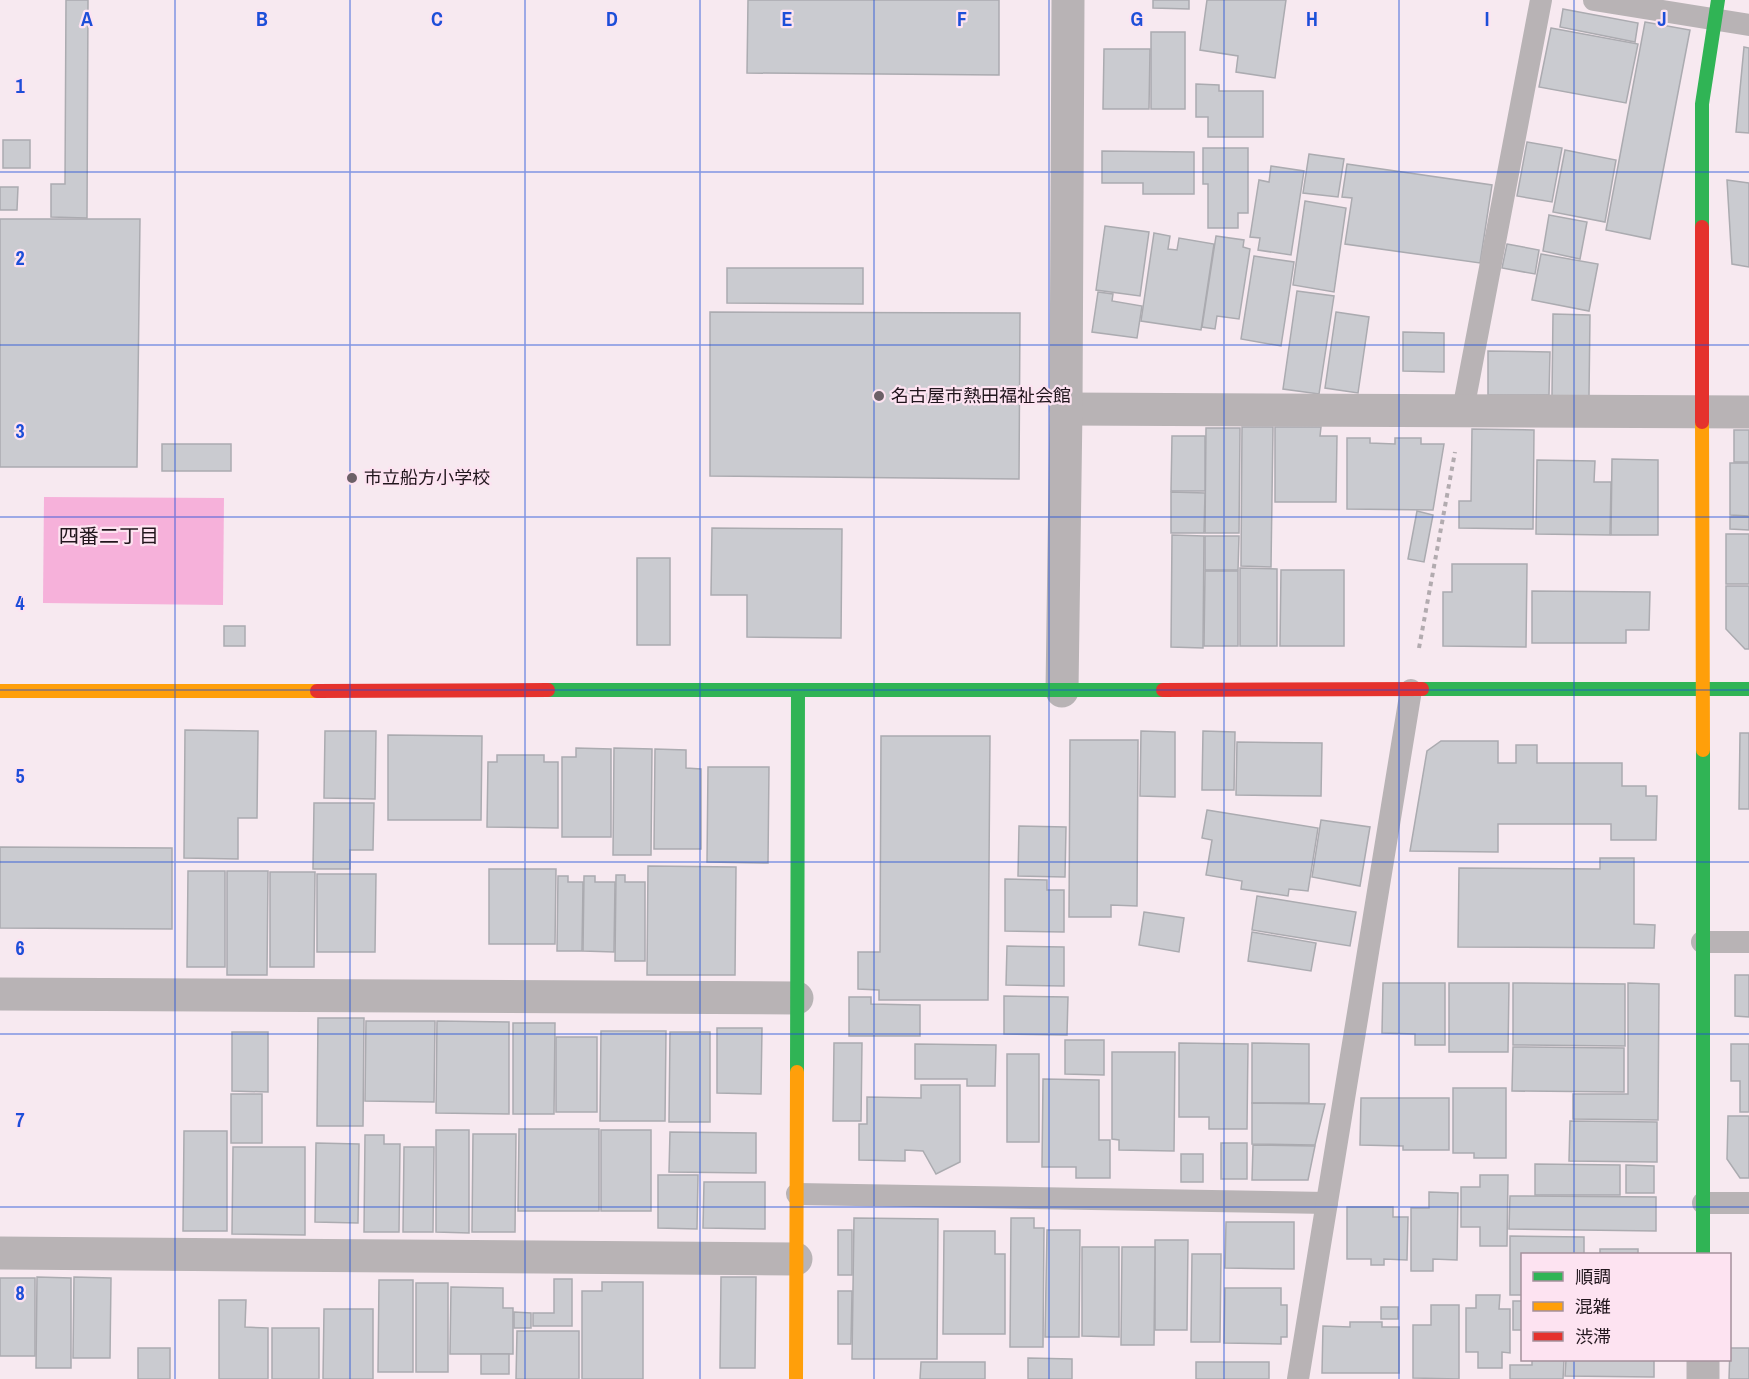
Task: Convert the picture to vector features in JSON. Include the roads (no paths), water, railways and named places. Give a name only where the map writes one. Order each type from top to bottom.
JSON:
[{"type":"street","points":[[1062,691],[1068,0]]},
{"type":"street","points":[[1703,1253],[1702,104],[1716,10]]},
{"type":"street","points":[[1066,409],[1749,412]]},
{"type":"street","points":[[0,691],[1749,689]]},
{"type":"street","points":[[796,1379],[798,691]]},
{"type":"street","points":[[0,994],[797,998]]},
{"type":"street","points":[[0,1253],[796,1259]]},
{"type":"street","points":[[1703,1361],[1703,1379]]},
{"type":"lane","points":[[1463,410],[1541,0]]},
{"type":"lane","points":[[1594,0],[1716,10],[1749,25]]},
{"type":"lane","points":[[1298,1379],[1411,690]]},
{"type":"lane","points":[[1702,942],[1749,942]]},
{"type":"lane","points":[[797,1194],[1327,1203]]},
{"type":"lane","points":[[1703,1203],[1749,1203]]},
{"type":"place","name":"名古屋市熱田福祉会館","points":[[879,396]]},
{"type":"place","name":"市立船方小学校","points":[[352,478]]},
{"type":"district","name":"四番二丁目","points":[[109,536]]}]
